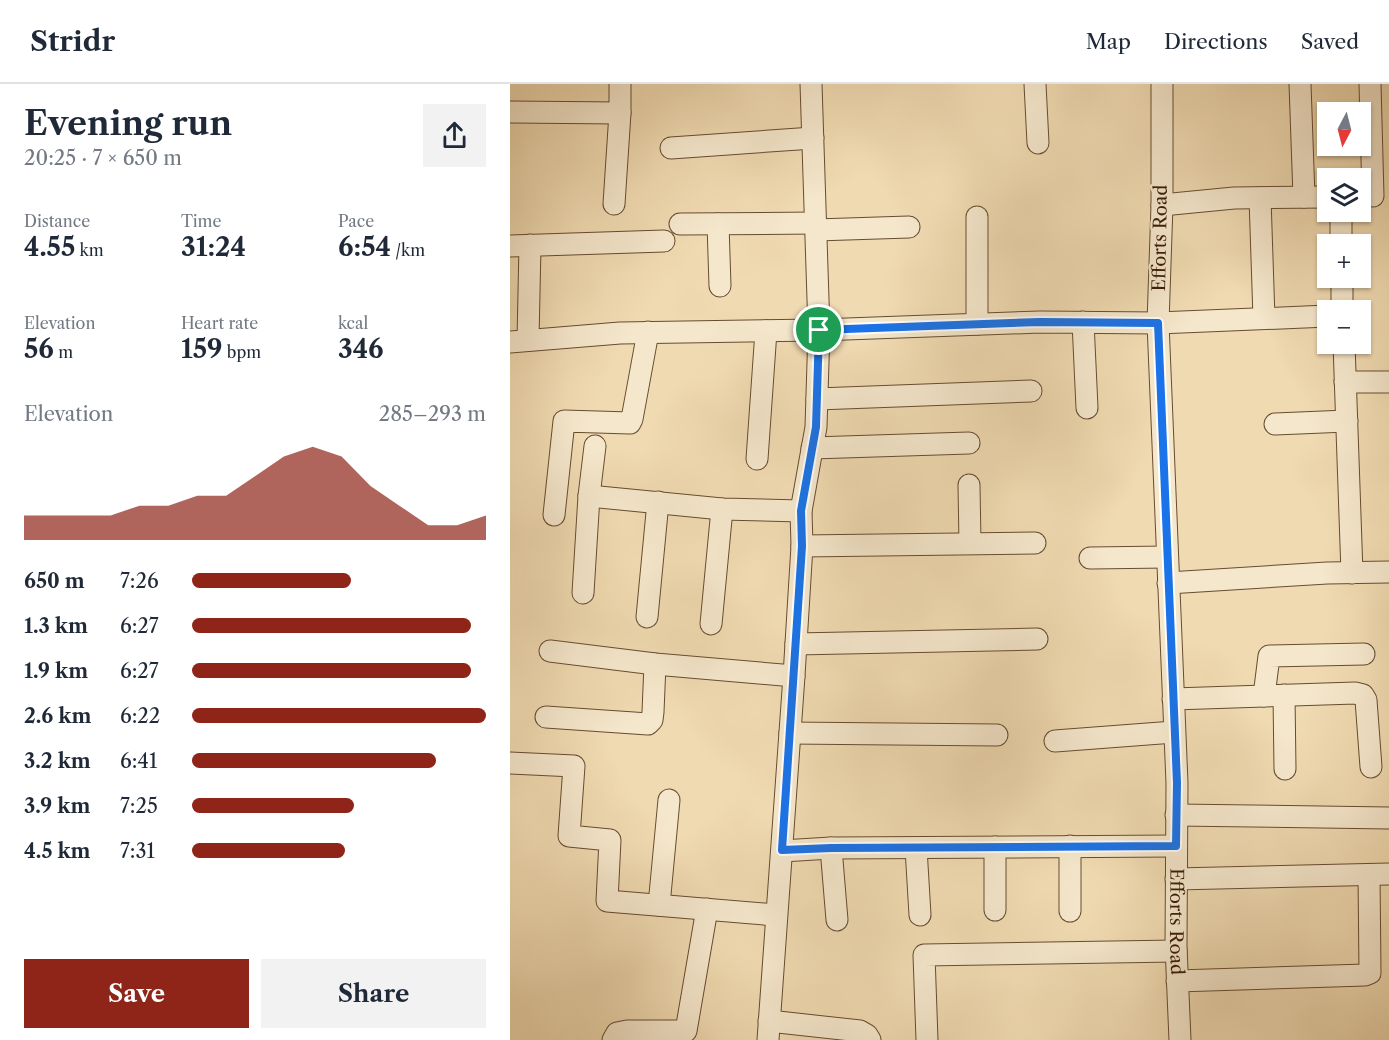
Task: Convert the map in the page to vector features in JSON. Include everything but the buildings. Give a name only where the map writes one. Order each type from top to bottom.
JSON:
[{"type":"street","points":[[614,204],[620,84]]},
{"type":"street","points":[[812,84],[819,330],[816,427],[801,511],[802,546],[794,676],[768,1030],[861,1031],[870,1040]]},
{"type":"street","points":[[1035,84],[1038,143]]},
{"type":"street","name":"Efforts Road","points":[[1162,84],[1162,205],[1158,323],[1173,699],[1176,951],[1180,1040]]},
{"type":"street","points":[[1300,84],[1304,197]]},
{"type":"street","points":[[1370,84],[1374,196]]},
{"type":"street","points":[[510,112],[620,113]]},
{"type":"street","points":[[671,148],[813,138]]},
{"type":"street","points":[[1162,205],[1234,198],[1317,197]]},
{"type":"street","points":[[1260,198],[1264,318]]},
{"type":"street","points":[[977,217],[977,324]]},
{"type":"street","points":[[680,224],[909,227]]},
{"type":"street","points":[[718,224],[720,285]]},
{"type":"street","points":[[664,241],[520,245],[519,341],[648,332],[819,330],[1083,322],[1158,323],[1317,316]]},
{"type":"street","points":[[1083,322],[1087,408]]},
{"type":"street","points":[[757,459],[766,331]]},
{"type":"street","points":[[554,515],[564,421],[630,423],[648,332]]},
{"type":"street","points":[[1344,354],[1352,573]]},
{"type":"street","points":[[1345,382],[1389,382]]},
{"type":"street","points":[[817,399],[1031,390]]},
{"type":"street","points":[[1275,424],[1347,421]]},
{"type":"street","points":[[812,448],[969,443]]},
{"type":"street","points":[[583,593],[589,496],[596,446]]},
{"type":"street","points":[[969,485],[970,543]]},
{"type":"street","points":[[589,496],[722,509],[801,511]]},
{"type":"street","points":[[647,617],[658,502]]},
{"type":"street","points":[[711,624],[722,509]]},
{"type":"street","points":[[802,546],[1035,543]]},
{"type":"street","points":[[1090,558],[1167,557]]},
{"type":"street","points":[[1168,583],[1389,572]]},
{"type":"street","points":[[796,644],[1037,639]]},
{"type":"street","points":[[550,651],[655,664],[794,676]]},
{"type":"street","points":[[1285,769],[1269,656],[1364,654]]},
{"type":"street","points":[[546,717],[648,724],[652,720],[653,712],[655,664]]},
{"type":"street","points":[[1173,699],[1354,693],[1363,695],[1366,700],[1371,767]]},
{"type":"street","points":[[1055,741],[1174,732]]},
{"type":"street","points":[[790,733],[997,735]]},
{"type":"street","points":[[510,763],[574,766],[569,836],[610,840],[607,901],[776,915]]},
{"type":"street","points":[[660,905],[669,800]]},
{"type":"street","points":[[1176,815],[1389,818]]},
{"type":"street","points":[[1070,846],[1070,911]]},
{"type":"street","points":[[782,850],[1176,846]]},
{"type":"street","points":[[995,847],[995,910]]},
{"type":"street","points":[[831,848],[837,920]]},
{"type":"street","points":[[916,848],[920,915]]},
{"type":"street","points":[[1176,879],[1379,874],[1370,973],[1178,981]]},
{"type":"street","points":[[613,1040],[617,1033],[627,1031],[686,1031],[707,909]]},
{"type":"street","points":[[927,1040],[924,955],[1176,951]]},
{"type":"route","points":[[1040,322],[1158,323],[1177,783],[1176,846],[782,850],[802,546],[801,511],[816,427],[819,330],[1040,322]]}]
